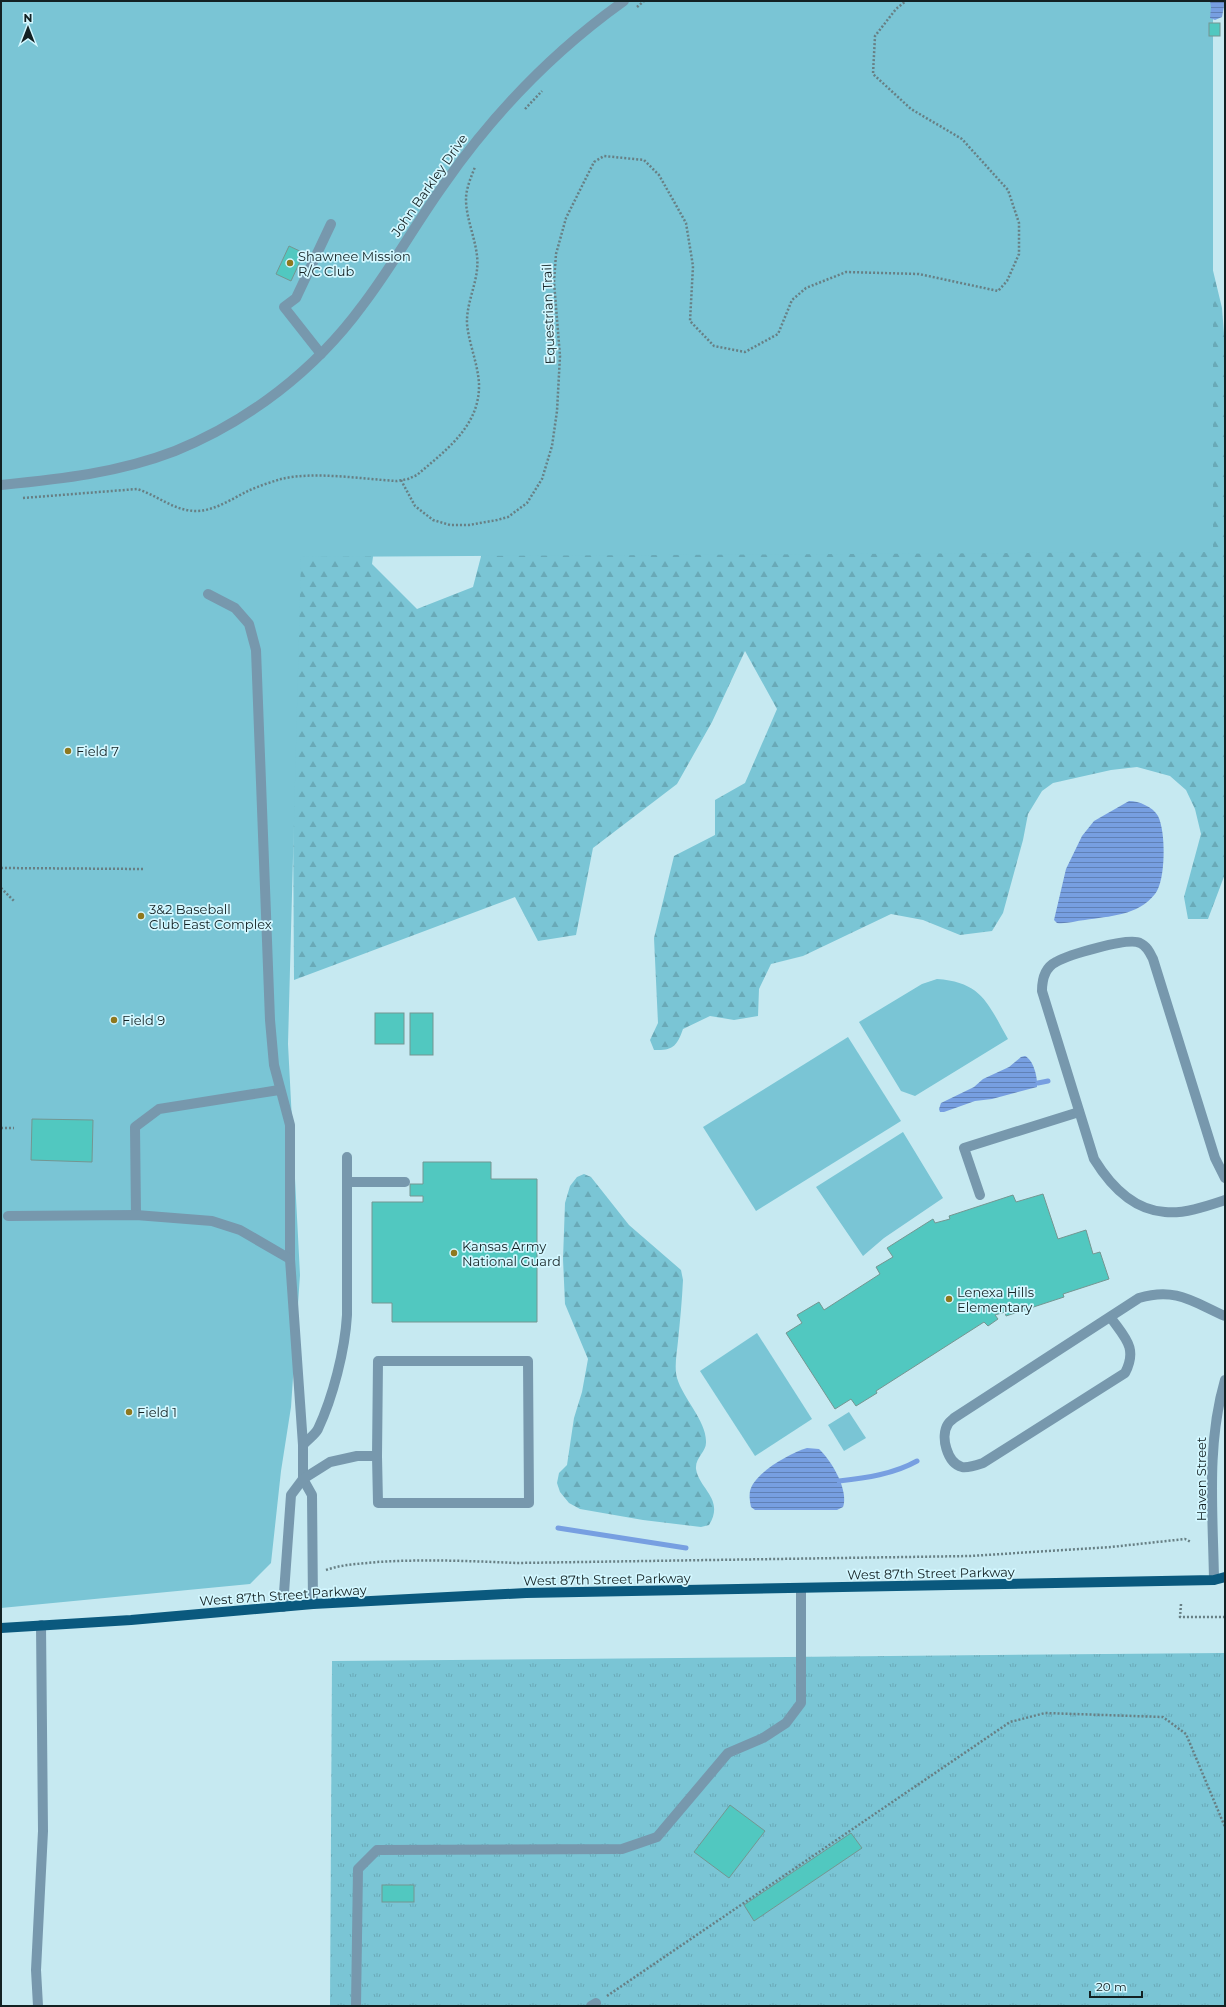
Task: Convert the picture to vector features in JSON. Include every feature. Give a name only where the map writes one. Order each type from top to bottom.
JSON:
[{"type":"main road","name":"West 87th Street Parkway","points":[[1,1628],[131,1620],[313,1604],[595,1590],[801,1588],[1214,1580],[1225,1577]]},
{"type":"main road","name":"West 87th Street Parkway","points":[[1214,1580],[1225,1584]]},
{"type":"street","name":"John Barkley Drive","points":[[1,485],[86,475],[125,467],[175,450],[217,431],[262,404],[304,371],[362,307],[444,183],[479,137],[515,96],[558,54],[624,1]]},
{"type":"street","points":[[321,354],[284,307],[296,298],[331,224]]},
{"type":"street","points":[[208,594],[235,608],[249,624],[256,650],[270,1020],[274,1065],[279,1090],[290,1125],[290,1259],[303,1479],[312,1495],[313,1604]]},
{"type":"street","points":[[1225,1178],[1215,1158],[1153,959],[1147,948],[1139,942],[1120,942],[1056,962],[1043,977],[1042,991],[1094,1159],[1102,1172],[1112,1185],[1136,1203],[1164,1212],[1180,1212],[1225,1200]]},
{"type":"street","points":[[136,1215],[135,1127],[159,1109],[279,1090]]},
{"type":"street","points":[[980,1195],[964,1148],[1079,1112]]},
{"type":"street","points":[[302,1445],[317,1431],[345,1340],[347,1157]]},
{"type":"street","points":[[347,1182],[405,1182]]},
{"type":"street","points":[[8,1216],[136,1215],[212,1221],[240,1230],[290,1259]]},
{"type":"street","points":[[1111,1318],[1127,1340],[1131,1352],[1131,1362],[1125,1373],[983,1463],[972,1467],[961,1467],[954,1462],[947,1451],[944,1434],[948,1424],[954,1418],[1111,1318],[1139,1298],[1164,1293],[1178,1295],[1225,1316]]},
{"type":"street","points":[[378,1361],[528,1361],[529,1503],[378,1503],[377,1456],[378,1361]]},
{"type":"street","name":"Haven Street","points":[[1214,1580],[1214,1430],[1225,1380]]},
{"type":"street","points":[[283,1606],[291,1495],[303,1479],[337,1460],[357,1456],[377,1456]]},
{"type":"street","points":[[356,2006],[358,1869],[377,1850],[622,1849],[657,1837],[728,1753],[763,1738],[786,1723],[801,1703],[801,1588]]},
{"type":"street","points":[[38,2006],[36,1970],[43,1831],[42,1625]]},
{"type":"path","points":[[633,10],[644,1]]},
{"type":"path","name":"Equestrian Trail","points":[[401,480],[415,506],[433,520],[450,525],[469,525],[508,517],[527,503],[542,479],[552,446],[558,411],[560,356],[554,282],[556,254],[566,218],[594,162],[604,156],[644,160],[659,175],[686,223],[693,266],[690,321],[714,346],[745,352],[778,334],[792,300],[806,288],[846,272],[919,274],[998,291],[1007,281],[1019,254],[1019,223],[1008,190],[962,138],[911,109],[873,74],[875,36],[896,9],[906,1]]},
{"type":"path","points":[[523,111],[546,88]]},
{"type":"path","points":[[16,499],[137,489],[149,492],[178,508],[197,511],[225,504],[250,490],[281,479],[308,474],[401,480],[417,475],[464,432],[475,411],[479,383],[467,324],[468,304],[477,271],[477,257],[466,199],[470,178],[477,162]]},
{"type":"path","points":[[1,868],[145,869]]},
{"type":"path","points":[[1,888],[15,902]]},
{"type":"path","points":[[1,1128],[14,1128]]},
{"type":"path","points":[[313,1576],[339,1566],[391,1561],[449,1560],[517,1563],[970,1556],[1112,1547],[1185,1539],[1191,1542]]},
{"type":"path","points":[[1181,1604],[1180,1617],[1225,1617]]},
{"type":"path","points":[[594,2004],[1010,1722],[1045,1713],[1163,1717],[1186,1734],[1225,1827]]},
{"type":"green space","points":[[1,1],[1213,1],[1213,552],[301,557],[288,1044],[300,1275],[291,1407],[281,1471],[271,1563],[250,1584],[1,1608]]},
{"type":"green space","points":[[1204,233],[1222,308],[1225,346],[1225,874],[1208,919],[1188,919],[1184,897],[1201,834],[1195,809],[1186,790],[1170,776],[1137,767],[1111,770],[1053,783],[1042,791],[1028,814],[1023,840],[1003,913],[992,931],[960,935],[923,920],[891,914],[803,956],[771,964],[759,989],[758,1016],[734,1020],[710,1016],[683,1029],[679,1040],[670,1048],[666,1050],[654,1050],[650,1040],[658,1023],[654,938],[674,856],[715,835],[715,800],[745,783],[777,709],[745,651],[712,722],[677,784],[593,848],[576,935],[538,941],[515,897],[294,980],[292,635],[259,574],[381,499],[372,564],[417,609],[473,587],[501,480]]},
{"type":"green space","points":[[937,979],[952,981],[974,990],[989,1005],[1008,1039],[915,1096],[901,1091],[859,1022],[922,984]]},
{"type":"green space","points":[[848,1037],[901,1121],[756,1211],[703,1127]]},
{"type":"green space","points":[[903,1132],[943,1198],[884,1238],[863,1256],[816,1187]]},
{"type":"green space","points":[[584,1174],[591,1177],[629,1225],[681,1270],[683,1280],[676,1374],[680,1386],[705,1433],[706,1445],[697,1461],[696,1469],[698,1476],[713,1501],[713,1516],[709,1525],[701,1527],[643,1520],[580,1509],[569,1503],[560,1492],[557,1483],[559,1473],[567,1465],[574,1418],[582,1392],[588,1359],[565,1304],[563,1259],[565,1203],[570,1186],[577,1177]]},
{"type":"green space","points":[[757,1333],[812,1419],[755,1456],[700,1371]]},
{"type":"green space","points":[[849,1412],[866,1438],[844,1451],[828,1425]]},
{"type":"green space","points":[[1225,1653],[1225,2006],[330,2006],[332,1661]]},
{"type":"shaded area","points":[[1210,1],[1225,1],[1222,17],[1215,20],[1210,18]]},
{"type":"shaded area","points":[[1129,801],[1141,803],[1149,807],[1156,813],[1161,823],[1164,856],[1159,888],[1148,901],[1132,911],[1113,916],[1068,923],[1057,923],[1054,920],[1066,869],[1082,836],[1094,821]]},
{"type":"shaded area","points":[[1025,1056],[1033,1065],[1037,1079],[1037,1087],[992,1099],[975,1101],[940,1112],[939,1109],[941,1103],[974,1087],[983,1079],[1009,1067],[1021,1057]]},
{"type":"shaded area","points":[[807,1448],[819,1449],[829,1460],[841,1484],[844,1500],[843,1507],[837,1510],[755,1510],[751,1507],[750,1491],[758,1477],[791,1454]]},
{"type":"building","points":[[1209,23],[1220,23],[1220,36],[1209,36]]},
{"type":"building","name":"Shawnee Mission R/C Club","points":[[289,246],[304,253],[291,281],[276,274]]},
{"type":"building","points":[[375,1013],[404,1013],[404,1044],[375,1044]]},
{"type":"building","points":[[410,1013],[433,1013],[433,1055],[410,1055]]},
{"type":"building","points":[[32,1119],[93,1120],[92,1162],[31,1160]]},
{"type":"building","name":"Kansas Army National Guard","points":[[423,1162],[491,1162],[491,1179],[537,1179],[537,1322],[392,1322],[392,1303],[372,1303],[372,1202],[423,1202],[423,1196],[410,1196],[410,1184],[423,1184]]},
{"type":"building","name":"Lenexa Hills Elementary","points":[[1043,1194],[1058,1239],[1086,1230],[1093,1254],[1100,1252],[1109,1279],[1063,1294],[1064,1297],[1006,1316],[1005,1312],[995,1315],[998,1319],[988,1326],[984,1322],[876,1391],[877,1393],[856,1406],[851,1399],[835,1409],[786,1333],[802,1323],[797,1315],[819,1302],[824,1310],[880,1274],[876,1267],[893,1257],[887,1248],[933,1219],[935,1223],[950,1219],[949,1216],[1013,1195],[1016,1202]]},
{"type":"building","points":[[730,1805],[765,1831],[729,1878],[694,1852]]},
{"type":"building","points":[[851,1833],[862,1848],[754,1921],[744,1905]]},
{"type":"building","points":[[382,1885],[414,1885],[414,1902],[382,1902]]},
{"type":"waterway","points":[[1038,1083],[1048,1081]]},
{"type":"waterway","points":[[839,1481],[869,1477],[889,1472],[917,1461]]},
{"type":"waterway","points":[[558,1528],[686,1548]]},
{"type":"place","name":"Shawnee Mission R/C Club","points":[[290,263]]},
{"type":"place","name":"Field 7","points":[[68,751]]},
{"type":"place","name":"3&2 Baseball Club East Complex","points":[[141,916]]},
{"type":"place","name":"Field 9","points":[[114,1020]]},
{"type":"place","name":"Kansas Army National Guard","points":[[454,1253]]},
{"type":"place","name":"Lenexa Hills Elementary","points":[[949,1299]]},
{"type":"place","name":"Field 1","points":[[129,1412]]}]
